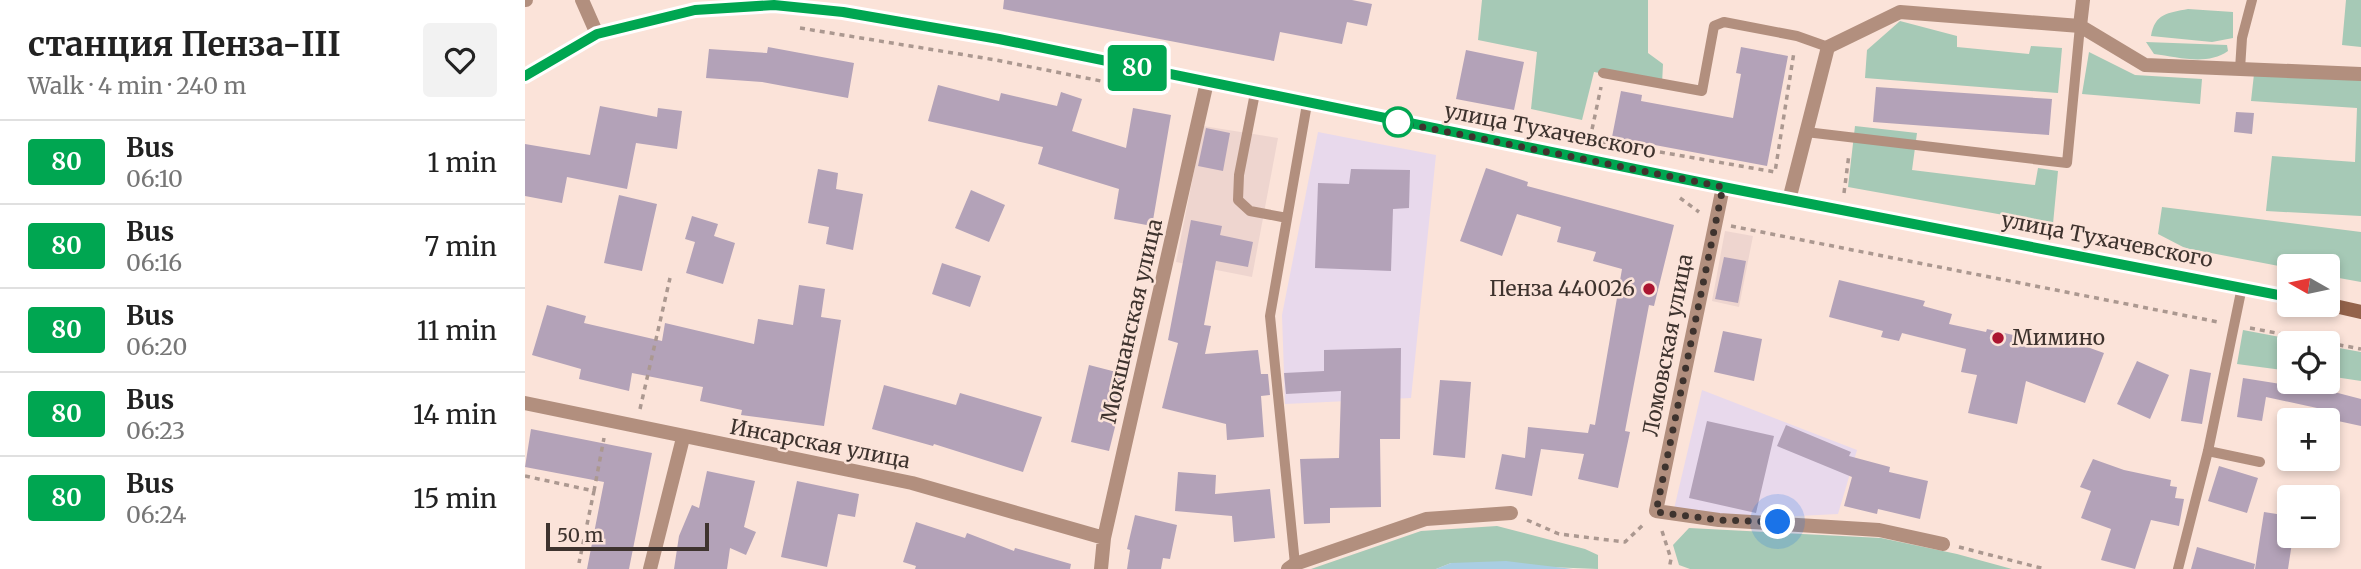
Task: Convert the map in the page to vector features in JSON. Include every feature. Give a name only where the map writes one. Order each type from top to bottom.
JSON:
[{"type":"main road","name":"улица Тухачевского","points":[[525,76],[597,34],[695,10],[774,5],[843,12],[2277,294]]},
{"type":"main road","points":[[2340,307],[2361,312]]},
{"type":"street","points":[[582,0],[597,34]]},
{"type":"street","points":[[2080,26],[2083,0]]},
{"type":"street","points":[[1789,200],[1828,47],[1901,6],[2080,26],[2145,65],[2361,74]]},
{"type":"street","name":"Мокшанская улица","points":[[1101,569],[1104,538],[1207,82]]},
{"type":"street","name":"Ломовская улица","points":[[1656,512],[1723,187]]},
{"type":"street","name":"Инсарская улица","points":[[525,403],[912,484],[1104,538]]},
{"type":"street","points":[[650,569],[683,438]]},
{"type":"street","points":[[1656,512],[1719,520],[1879,530],[1943,544]]},
{"type":"street","points":[[1292,566],[1426,519],[1511,513]]},
{"type":"lane","points":[[2240,69],[2242,38],[2252,0]]},
{"type":"lane","points":[[1603,73],[1702,91],[1714,26],[1724,22],[1797,36],[1828,47]]},
{"type":"lane","points":[[1805,132],[2067,163],[2080,26]]},
{"type":"lane","points":[[1255,93],[1239,176],[1238,200],[1250,211],[1287,218]]},
{"type":"lane","points":[[1292,566],[1269,316],[1307,104]]},
{"type":"lane","points":[[2178,569],[2208,451],[2242,287]]},
{"type":"lane","points":[[2208,451],[2260,462]]},
{"type":"path","points":[[790,26],[996,60],[1164,93]]},
{"type":"path","points":[[1579,137],[1775,172],[1797,36]]},
{"type":"path","points":[[1590,139],[1603,73]]},
{"type":"path","points":[[1849,150],[1843,193],[1855,195]]},
{"type":"path","points":[[1668,196],[1682,198],[1714,223],[2361,349]]},
{"type":"path","points":[[635,427],[670,278]]},
{"type":"path","points":[[579,564],[607,421]]},
{"type":"path","points":[[525,476],[594,491]]},
{"type":"path","points":[[1511,513],[1559,534],[1625,542],[1656,512],[1671,559],[1669,569]]},
{"type":"path","points":[[1943,544],[2045,569]]},
{"type":"shaded area","points":[[1203,126],[1278,138],[1252,277],[1176,262]]},
{"type":"shaded area","points":[[1318,132],[1436,155],[1411,398],[1285,404],[1282,315]]},
{"type":"shaded area","points":[[1725,231],[1753,236],[1739,307],[1712,301]]},
{"type":"shaded area","points":[[1702,390],[1857,450],[1838,514],[1756,518],[1674,509]]},
{"type":"green space","points":[[1482,0],[1648,0],[1648,53],[1663,64],[1662,84],[1594,72],[1582,120],[1531,109],[1537,52],[1478,40]]},
{"type":"green space","points":[[2346,0],[2361,0],[2361,47],[2342,45]]},
{"type":"green space","points":[[2188,9],[2233,12],[2233,38],[2212,42],[2151,36],[2153,28],[2163,15]]},
{"type":"green space","points":[[1900,21],[1957,36],[1957,47],[2029,54],[2031,46],[2062,48],[2058,93],[1865,78],[1867,50]]},
{"type":"green space","points":[[2146,42],[2227,45],[2228,51],[2211,58],[2182,58],[2154,54]]},
{"type":"green space","points":[[2089,52],[2135,75],[2202,79],[2200,104],[2082,94]]},
{"type":"green space","points":[[2254,74],[2361,80],[2361,216],[2266,211],[2272,156],[2355,162],[2357,108],[2251,101]]},
{"type":"green space","points":[[1855,126],[1917,133],[1912,170],[2035,185],[2038,168],[2058,171],[2053,224],[1848,187]]},
{"type":"green space","points":[[2162,207],[2361,232],[2361,282],[2340,278],[2340,254],[2277,254],[2277,266],[2185,248],[2158,234]]},
{"type":"green space","points":[[2243,330],[2277,336],[2277,369],[2237,364]]},
{"type":"green space","points":[[2340,348],[2361,352],[2361,381],[2340,378]]},
{"type":"green space","points":[[1497,526],[1585,549],[1598,555],[1598,569],[1451,563],[1436,569],[1311,569],[1421,531]]},
{"type":"green space","points":[[1689,528],[1881,538],[2012,569],[1690,569],[1679,565],[1673,545]]},
{"type":"water","points":[[1506,561],[1573,569],[1436,569],[1451,563]]},
{"type":"building","points":[[1004,0],[1352,0],[1372,4],[1367,26],[1347,22],[1342,44],[1280,32],[1274,61],[1003,9]]},
{"type":"building","points":[[768,47],[854,63],[848,98],[762,82],[706,78],[709,49],[767,53]]},
{"type":"building","points":[[1741,47],[1788,56],[1767,166],[1612,137],[1621,91],[1642,95],[1641,101],[1733,118],[1741,74],[1736,73]]},
{"type":"building","points":[[1466,50],[1524,62],[1514,110],[1456,99]]},
{"type":"building","points":[[938,85],[999,101],[1001,93],[1057,106],[1061,92],[1082,99],[1072,131],[1126,148],[1133,108],[1171,115],[1152,226],[1114,219],[1119,189],[1038,164],[1043,147],[928,121]]},
{"type":"building","points":[[1876,87],[2052,99],[2049,135],[1873,122]]},
{"type":"building","points":[[600,106],[657,117],[658,108],[682,111],[677,149],[636,143],[627,189],[567,177],[562,203],[525,196],[525,144],[590,155]]},
{"type":"building","points":[[2236,112],[2254,113],[2252,134],[2234,132]]},
{"type":"building","points":[[1206,128],[1230,133],[1223,171],[1198,166]]},
{"type":"building","points":[[1486,168],[1528,182],[1527,186],[1674,225],[1654,306],[1649,305],[1625,431],[1630,432],[1618,488],[1578,479],[1584,454],[1541,449],[1532,496],[1495,489],[1502,454],[1525,458],[1528,427],[1588,433],[1590,424],[1595,425],[1622,269],[1593,261],[1596,252],[1557,242],[1561,227],[1517,214],[1502,256],[1460,241]]},
{"type":"building","points":[[818,169],[838,173],[836,189],[863,194],[853,250],[826,244],[829,227],[808,223]]},
{"type":"building","points":[[1351,169],[1410,170],[1409,208],[1393,209],[1391,271],[1315,268],[1318,183],[1349,184]]},
{"type":"building","points":[[971,190],[1005,205],[989,242],[955,228]]},
{"type":"building","points":[[619,195],[657,204],[642,271],[604,263]]},
{"type":"building","points":[[692,216],[718,224],[714,236],[735,243],[723,284],[686,273],[695,242],[685,239]]},
{"type":"building","points":[[1191,220],[1222,226],[1220,235],[1253,242],[1248,267],[1216,261],[1204,325],[1211,326],[1205,354],[1258,350],[1261,374],[1268,374],[1270,395],[1261,396],[1264,437],[1227,440],[1226,424],[1162,408],[1178,343],[1168,340]]},
{"type":"building","points":[[1724,257],[1746,261],[1738,303],[1715,299]]},
{"type":"building","points":[[942,263],[981,276],[970,307],[932,294]]},
{"type":"building","points":[[1839,280],[1925,301],[1923,306],[1952,314],[1949,324],[1986,332],[1987,329],[2071,348],[2073,342],[2104,353],[2085,403],[2026,381],[2017,424],[1968,413],[1977,375],[1961,372],[1966,349],[1902,333],[1899,341],[1881,337],[1883,331],[1829,317]]},
{"type":"building","points":[[799,285],[825,289],[821,317],[841,320],[824,426],[741,415],[742,410],[700,401],[703,387],[632,373],[629,391],[579,379],[581,369],[532,355],[547,305],[586,316],[584,323],[662,341],[665,323],[754,344],[758,319],[793,325]]},
{"type":"building","points":[[1723,331],[1762,339],[1754,381],[1714,372]]},
{"type":"building","points":[[1401,348],[1400,439],[1380,439],[1381,507],[1330,508],[1330,523],[1304,524],[1300,459],[1339,458],[1341,391],[1286,394],[1284,373],[1324,371],[1324,350]]},
{"type":"building","points":[[2137,361],[2169,375],[2150,419],[2117,404]]},
{"type":"building","points":[[1089,365],[1128,375],[1109,451],[1071,442]]},
{"type":"building","points":[[2190,369],[2211,373],[2202,424],[2181,421]]},
{"type":"building","points":[[2243,378],[2277,383],[2277,394],[2340,394],[2361,399],[2361,426],[2340,421],[2340,408],[2317,408],[2266,397],[2262,421],[2237,417]]},
{"type":"building","points":[[1440,380],[1471,382],[1465,458],[1433,455]]},
{"type":"building","points":[[884,385],[956,405],[960,393],[1042,417],[1023,472],[934,444],[933,446],[872,429]]},
{"type":"building","points":[[1707,421],[1774,436],[1756,513],[1689,498]]},
{"type":"building","points":[[1786,425],[1851,452],[1849,456],[1890,467],[1889,472],[1928,481],[1920,519],[1878,509],[1877,514],[1844,506],[1852,477],[1777,446]]},
{"type":"building","points":[[531,429],[652,453],[629,569],[587,569],[604,482],[525,467]]},
{"type":"building","points":[[2093,459],[2124,470],[2171,480],[2170,486],[2177,487],[2175,498],[2184,499],[2179,526],[2151,520],[2135,569],[2101,560],[2111,529],[2081,518],[2091,491],[2080,487]]},
{"type":"building","points":[[2219,466],[2258,478],[2247,513],[2208,501]]},
{"type":"building","points":[[707,471],[755,481],[744,527],[756,532],[746,555],[730,548],[727,569],[674,569],[679,536],[692,505],[699,508]]},
{"type":"building","points":[[1178,472],[1216,475],[1215,494],[1270,489],[1275,538],[1234,542],[1232,516],[1175,511]]},
{"type":"building","points":[[797,481],[859,494],[855,517],[838,514],[827,567],[781,557]]},
{"type":"building","points":[[2264,512],[2277,514],[2277,548],[2291,548],[2288,569],[2255,569]]},
{"type":"building","points":[[1135,515],[1177,525],[1170,559],[1163,558],[1161,569],[1127,569],[1130,550],[1127,549]]},
{"type":"building","points":[[916,522],[965,538],[967,533],[1014,551],[1015,548],[1071,564],[1070,569],[915,569],[916,566],[903,562]]},
{"type":"building","points":[[2197,547],[2255,564],[2254,569],[2191,569]]},
{"type":"bus line","name":"80","points":[[525,76],[597,34],[695,10],[774,5],[843,12],[999,39],[1723,187],[2277,294]]},
{"type":"place","name":"Пенза 440026","points":[[1649,289]]},
{"type":"place","name":"Мимино","points":[[1998,338]]},
{"type":"route","points":[[1398,122],[1723,187],[1656,512],[1719,520],[1778,522]]}]
